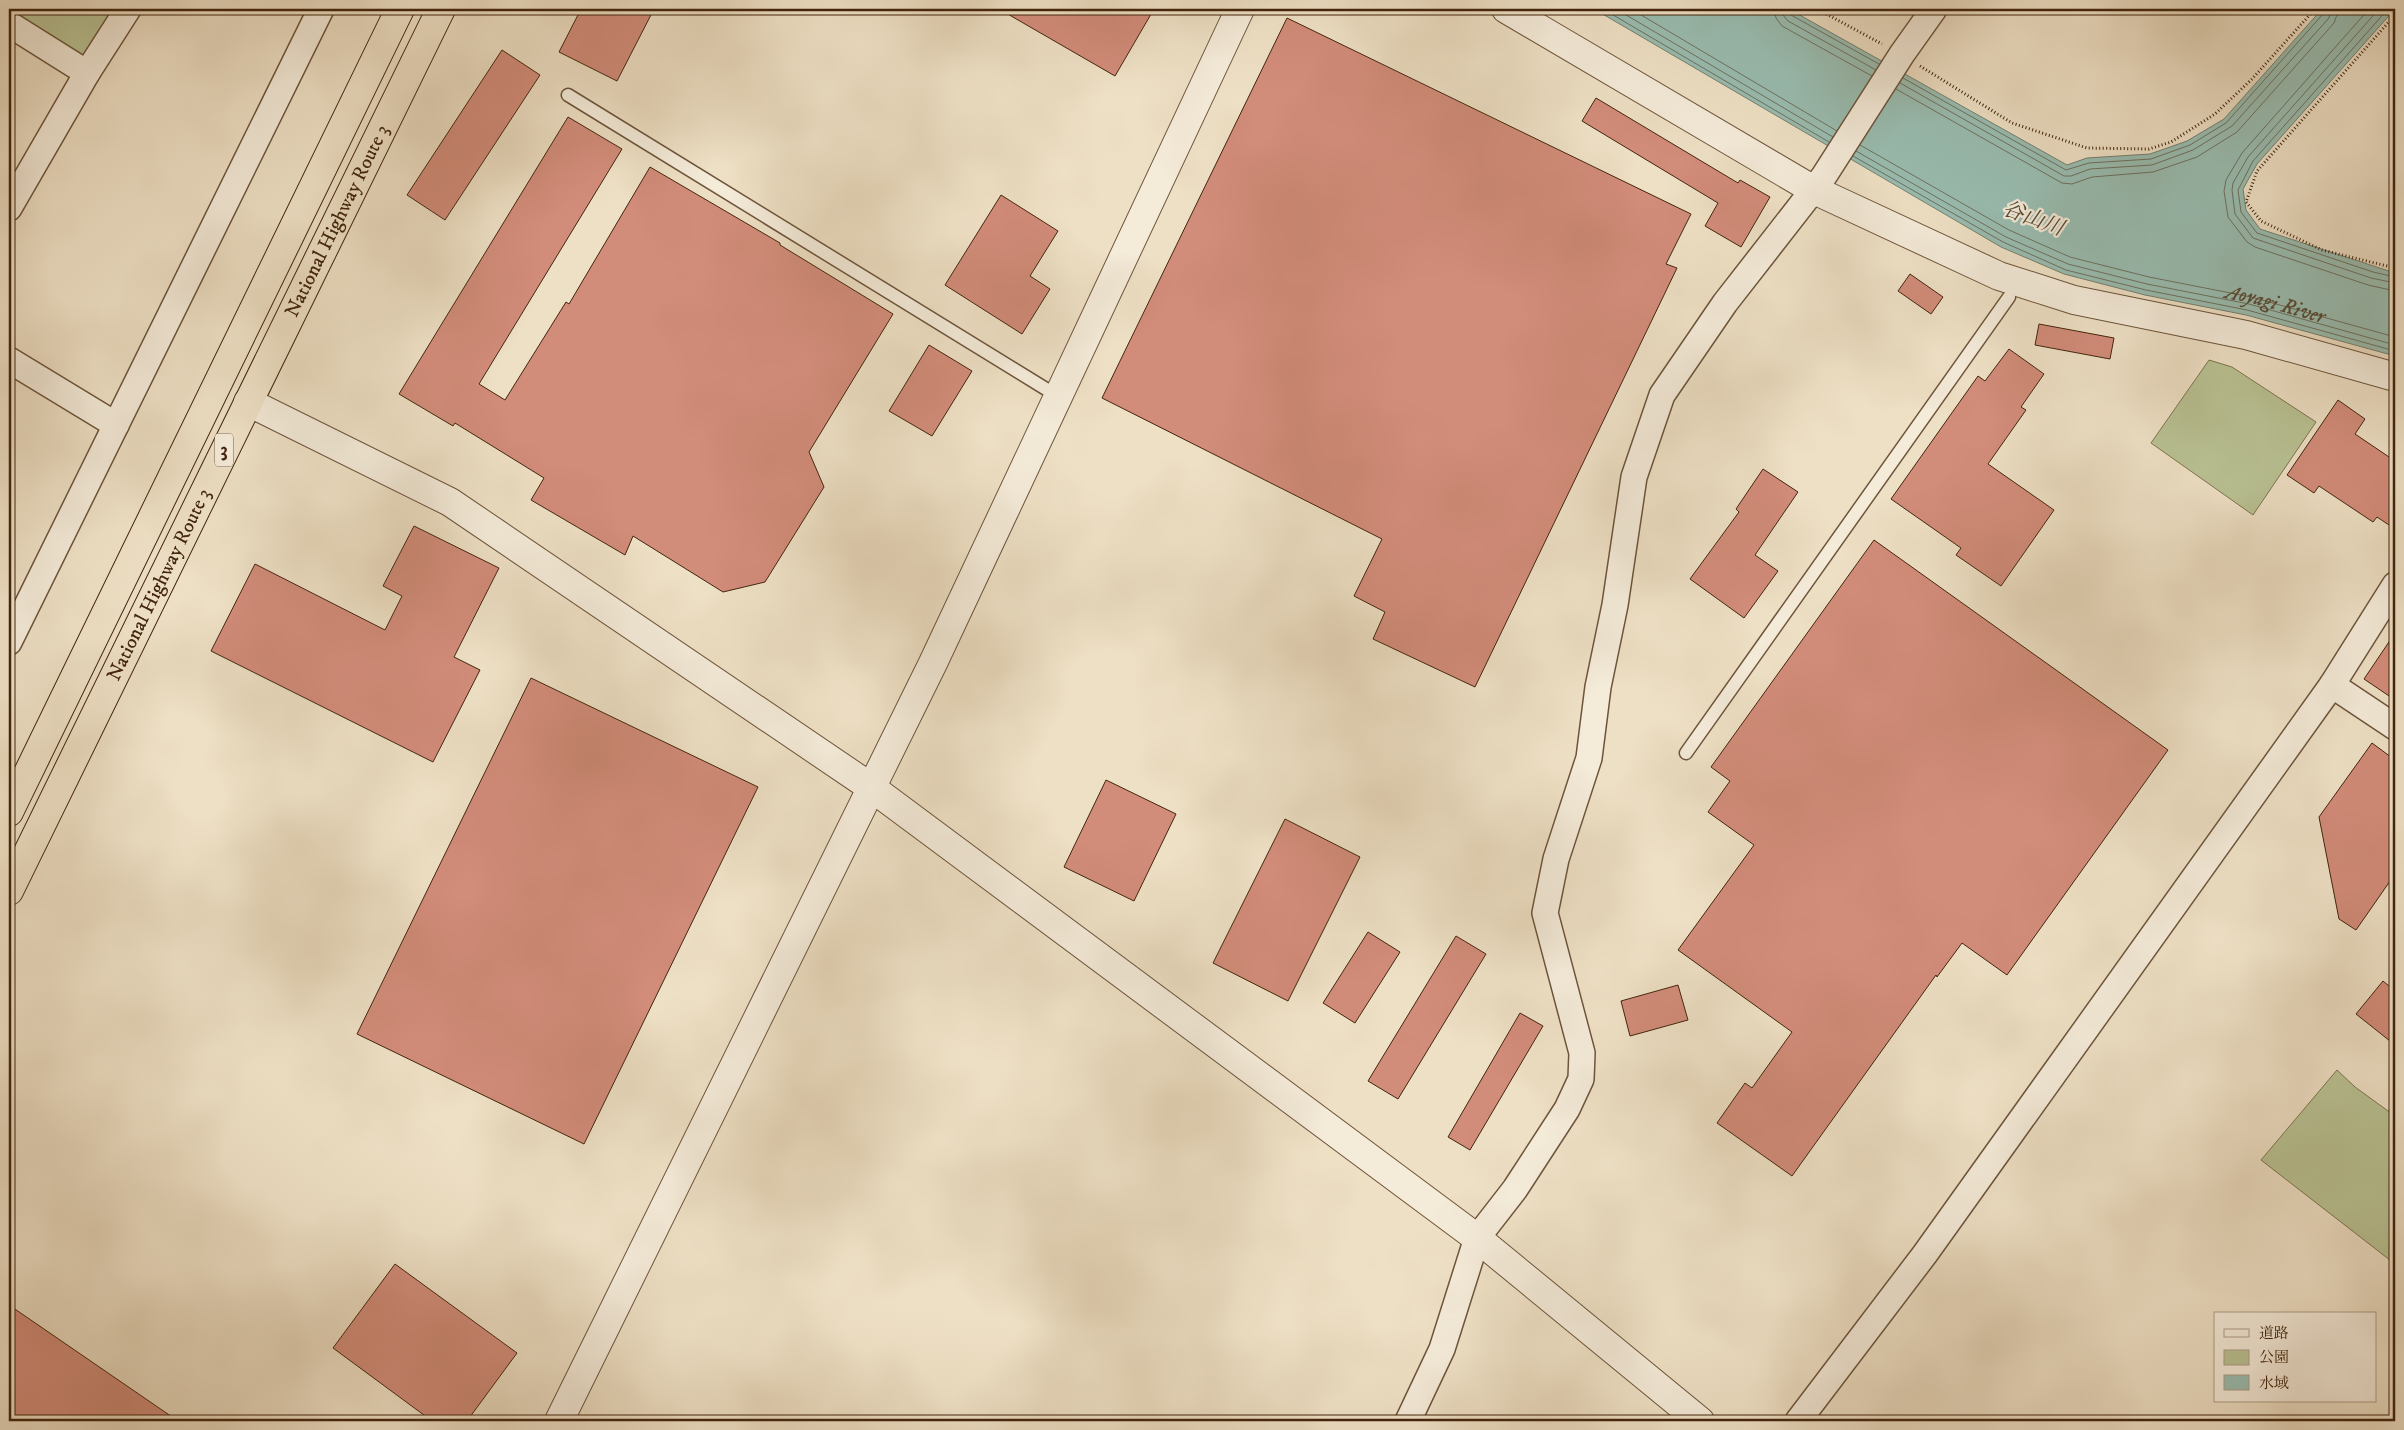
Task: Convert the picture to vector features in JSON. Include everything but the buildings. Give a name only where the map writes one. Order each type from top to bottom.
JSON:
[{"type":"highway","name":"National Highway Route 3","points":[[9,812],[400,9]]},
{"type":"highway","name":"National Highway Route 3","points":[[9,892],[441,9]]},
{"type":"street","points":[[9,208],[86,74],[128,9]]},
{"type":"street","points":[[9,642],[321,9]]},
{"type":"street","points":[[559,1421],[872,788],[1059,397],[1240,9]]},
{"type":"street","points":[[1506,9],[1818,183],[1999,276],[2074,300],[2246,336],[2395,377]]},
{"type":"street","points":[[1408,1421],[1442,1349],[1477,1238],[1515,1189],[1567,1109],[1581,1079],[1582,1053],[1545,913],[1556,859],[1590,758],[1598,687],[1615,605],[1634,477],[1662,395],[1725,303],[1818,183],[1902,54],[1934,9]]},
{"type":"street","points":[[9,24],[86,74]]},
{"type":"street","points":[[9,360],[116,425]]},
{"type":"street","points":[[248,402],[450,502],[872,788],[1477,1238],[1700,1421]]},
{"type":"street","points":[[1798,1421],[1925,1254],[2332,684],[2395,585]]},
{"type":"street","points":[[2332,684],[2395,727]]},
{"type":"lane","points":[[568,95],[1059,397]]},
{"type":"lane","points":[[1686,753],[2009,297]]},
{"type":"path","points":[[1816,9],[1902,54],[2012,124],[2087,148],[2149,149],[2171,142],[2215,114],[2252,79],[2315,9]]},
{"type":"path","points":[[2395,15],[2257,171],[2246,202],[2261,221],[2322,250],[2395,268]]},
{"type":"green space","points":[[9,9],[117,9],[88,52],[79,56],[9,13]]},
{"type":"green space","points":[[2209,360],[2232,367],[2316,422],[2253,515],[2151,443]]},
{"type":"green space","points":[[2337,1070],[2355,1087],[2395,1116],[2395,1264],[2261,1160]]},
{"type":"water","points":[[1594,9],[1789,9],[2067,165],[2087,158],[2150,154],[2187,141],[2224,119],[2322,9],[2395,9],[2257,164],[2243,189],[2246,210],[2260,229],[2395,273],[2395,356],[2246,315],[2145,295],[2064,274],[2001,247]]},
{"type":"water label","name":"谷山川","points":[[2033,219]]},
{"type":"water label","name":"Aoyagi River","points":[[2275,302]]}]
